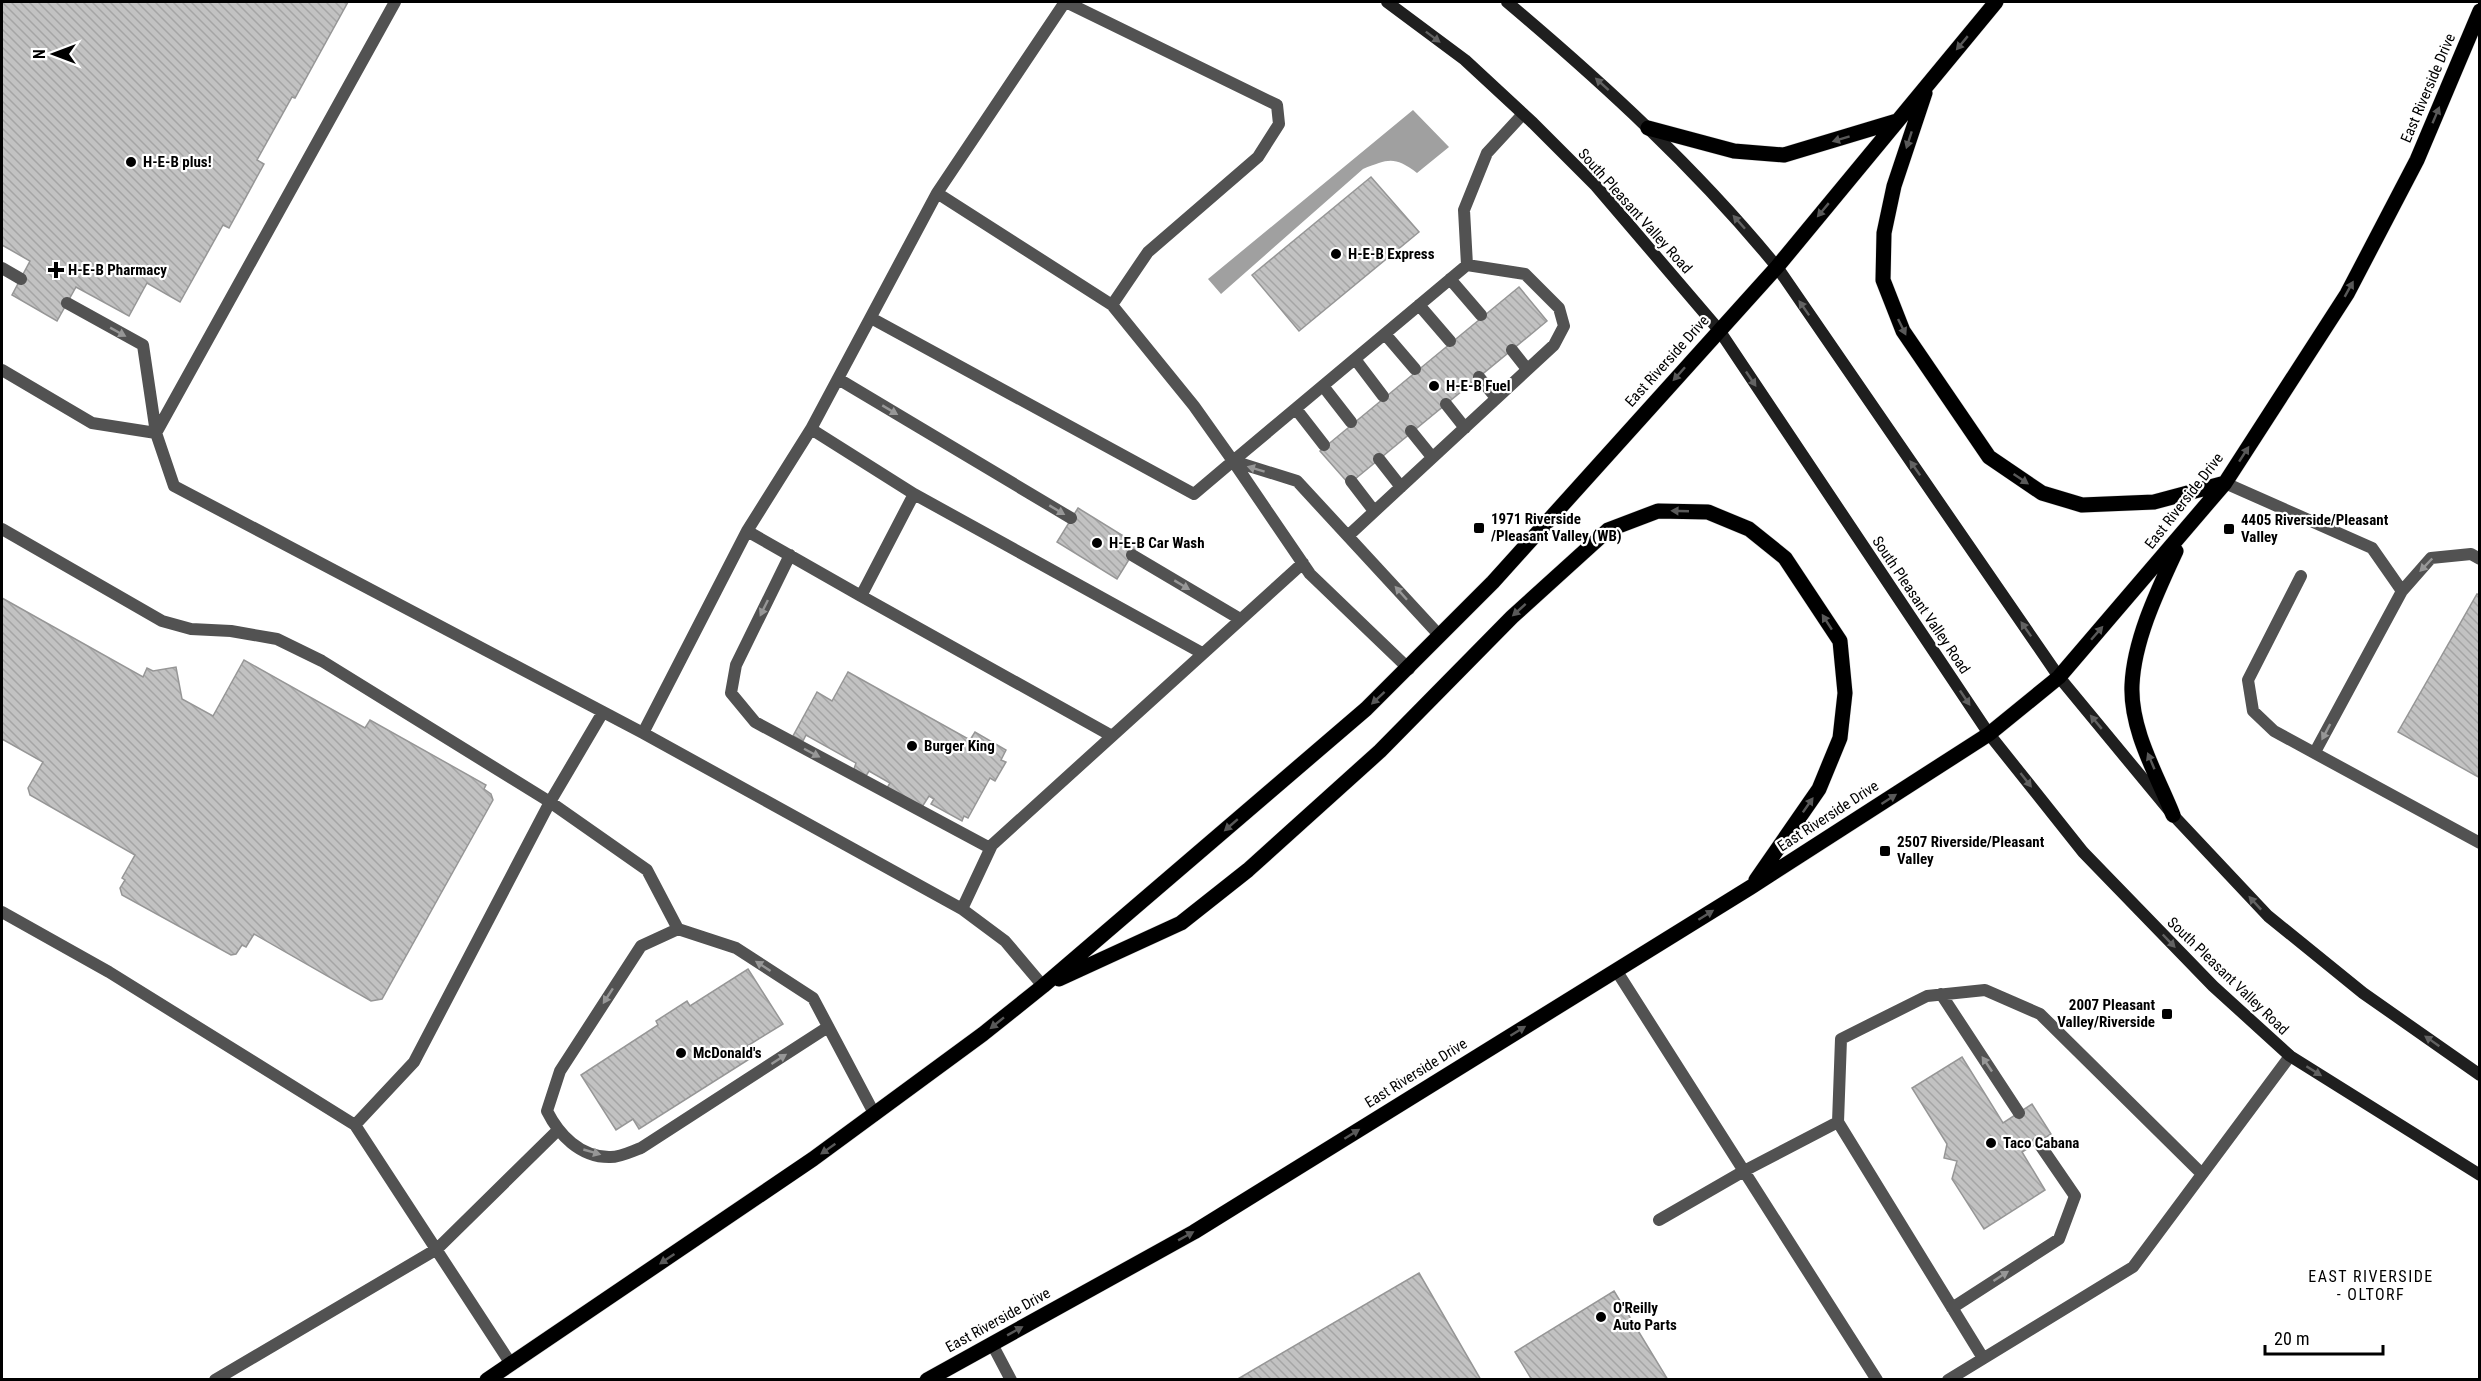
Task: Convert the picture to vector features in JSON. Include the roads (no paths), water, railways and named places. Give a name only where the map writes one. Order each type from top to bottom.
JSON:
[{"type":"main road","name":"South Pleasant Valley Road","points":[[1386,2],[1465,60],[1523,114],[1596,186],[1719,330],[1989,734],[2083,852],[2213,986],[2290,1056],[2480,1175]]},
{"type":"main road","points":[[1507,2],[1563,49],[1648,128],[1740,223],[1777,267],[2059,677],[2173,815],[2268,916],[2363,993],[2480,1075]]},
{"type":"main road","name":"East Riverside Drive","points":[[487,1380],[875,1114],[1043,986],[1357,717],[1409,669],[1500,574],[1777,267],[1996,2]]},
{"type":"main road","name":"East Riverside Drive","points":[[927,1380],[1194,1232],[1751,887],[1989,734],[2059,677],[2184,534],[2225,483],[2347,294],[2417,160],[2480,11]]},
{"type":"main road","points":[[1928,84],[1894,186],[1884,233],[1883,280],[1903,332],[1989,457],[2042,493],[2082,506],[2154,502],[2225,483]]},
{"type":"main road","points":[[1648,128],[1734,151],[1784,154],[1897,121]]},
{"type":"main road","points":[[1043,986],[1181,923],[1248,870],[1380,751],[1512,617],[1608,530],[1658,511],[1708,512],[1749,529],[1785,558],[1840,640],[1845,693],[1840,738],[1819,789],[1751,887]]},
{"type":"main road","points":[[2173,815],[2143,743],[2132,686],[2150,605],[2184,534]]},
{"type":"lane","points":[[156,433],[395,2]]},
{"type":"lane","points":[[643,733],[747,531],[840,380],[937,194],[1065,2],[1277,105],[1279,124],[1258,157],[1148,252],[1112,305]]},
{"type":"lane","points":[[1467,265],[1464,210],[1487,153],[1523,114]]},
{"type":"lane","points":[[937,194],[1112,305],[1194,406],[1310,574],[1409,669]]},
{"type":"lane","points":[[871,318],[1194,494],[1467,265],[1525,274],[1559,308],[1564,326],[1554,345],[1349,535]]},
{"type":"lane","points":[[2,268],[21,279]]},
{"type":"lane","points":[[1450,279],[1480,315]]},
{"type":"lane","points":[[67,303],[143,345],[156,433],[174,486],[643,733],[962,909],[1005,941],[1043,986]]},
{"type":"lane","points":[[1419,305],[1450,341]]},
{"type":"lane","points":[[1385,334],[1415,369]]},
{"type":"lane","points":[[1512,350],[1527,369]]},
{"type":"lane","points":[[1355,360],[1383,396]]},
{"type":"lane","points":[[2,370],[92,423],[156,433]]},
{"type":"lane","points":[[1479,377],[1496,398]]},
{"type":"lane","points":[[840,380],[1071,518]]},
{"type":"lane","points":[[1323,386],[1351,422]]},
{"type":"lane","points":[[1446,404],[1465,428]]},
{"type":"lane","points":[[1296,409],[1324,445]]},
{"type":"lane","points":[[811,429],[914,494],[1202,653]]},
{"type":"lane","points":[[1411,431],[1432,457]]},
{"type":"lane","points":[[1379,459],[1401,487]]},
{"type":"lane","points":[[1233,461],[1297,481],[1440,636]]},
{"type":"lane","points":[[1351,481],[1374,511]]},
{"type":"lane","points":[[2225,483],[2372,548],[2402,591]]},
{"type":"lane","points":[[861,597],[914,494]]},
{"type":"lane","points":[[2,529],[162,621],[191,628],[231,631],[277,639],[322,661],[550,802],[646,870],[678,929]]},
{"type":"lane","points":[[747,531],[1112,736]]},
{"type":"lane","points":[[2315,752],[2402,591],[2431,558],[2471,554],[2480,559]]},
{"type":"lane","points":[[790,555],[736,665],[731,693],[755,722],[990,848]]},
{"type":"lane","points":[[1132,555],[1240,619]]},
{"type":"lane","points":[[962,909],[990,848],[1303,563]]},
{"type":"lane","points":[[2301,576],[2248,680],[2253,711],[2274,731],[2480,843]]},
{"type":"lane","points":[[355,1125],[414,1062],[550,802],[603,712]]},
{"type":"lane","points":[[2,912],[109,972],[355,1125],[511,1364]]},
{"type":"lane","points":[[828,1027],[641,1148],[609,1158],[578,1148],[557,1131],[547,1111],[560,1071],[641,946],[678,929],[736,948],[813,998],[875,1114]]},
{"type":"lane","points":[[1616,970],[1877,1380]]},
{"type":"lane","points":[[1983,1358],[1838,1122],[1841,1039],[1927,996],[1985,990],[2040,1014],[2202,1174]]},
{"type":"lane","points":[[1941,994],[2019,1113]]},
{"type":"lane","points":[[1948,1380],[2133,1267],[2290,1056]]},
{"type":"lane","points":[[1659,1220],[1744,1171],[1838,1122]]},
{"type":"lane","points":[[215,1380],[437,1249],[557,1131]]},
{"type":"lane","points":[[1952,1308],[2059,1239],[2074,1196],[2038,1142]]},
{"type":"lane","points":[[992,1344],[1011,1380]]},
{"type":"place","name":"H-E-B plus!","points":[[131,162]]},
{"type":"place","name":"H-E-B Express","points":[[1336,254]]},
{"type":"place","name":"H-E-B Pharmacy","points":[[56,270]]},
{"type":"place","name":"H-E-B Fuel","points":[[1434,386]]},
{"type":"place","name":"1971 Riverside /Pleasant Valley (WB)","points":[[1479,528]]},
{"type":"place","name":"4405 Riverside/Pleasant Valley","points":[[2229,529]]},
{"type":"place","name":"H-E-B Car Wash","points":[[1097,543]]},
{"type":"place","name":"Burger King","points":[[912,746]]},
{"type":"place","name":"2507 Riverside/Pleasant Valley","points":[[1885,851]]},
{"type":"place","name":"2007 Pleasant Valley/Riverside","points":[[2167,1014]]},
{"type":"place","name":"McDonald's","points":[[681,1053]]},
{"type":"place","name":"Taco Cabana","points":[[1991,1143]]},
{"type":"place","name":"O'Reilly Auto Parts","points":[[1601,1317]]},
{"type":"district","name":"EAST RIVERSIDE - OLTORF","points":[[2371,1285]]}]
